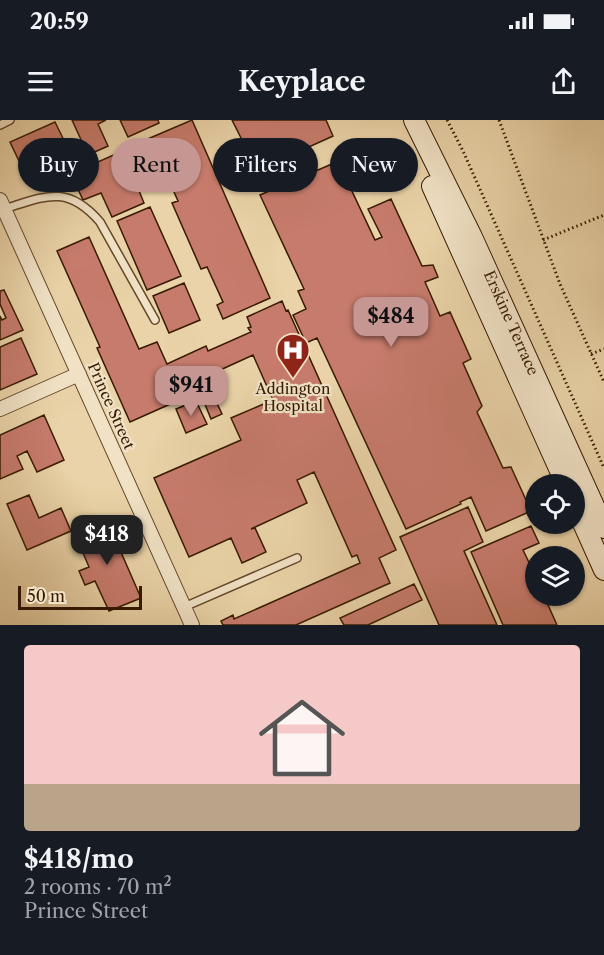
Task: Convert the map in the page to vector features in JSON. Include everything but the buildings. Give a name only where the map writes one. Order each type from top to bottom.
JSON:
[{"type":"main road","name":"Erskine Terrace","points":[[402,120],[465,240],[604,528]]},
{"type":"main road","name":"Erskine Terrace","points":[[414,120],[562,474]]},
{"type":"main road","points":[[585,528],[604,570]]},
{"type":"street","name":"Prince Street","points":[[1,206],[192,625]]},
{"type":"street","points":[[0,409],[79,374]]},
{"type":"lane","points":[[0,124],[10,120]]},
{"type":"lane","points":[[1,206],[55,195],[72,200],[90,210],[100,222],[155,320]]},
{"type":"lane","points":[[184,607],[297,558]]},
{"type":"path","points":[[447,120],[463,151],[604,468]]},
{"type":"path","points":[[501,120],[560,284],[604,382]]},
{"type":"path","points":[[543,240],[604,215]]},
{"type":"path","points":[[591,354],[604,349]]},
{"type":"place","name":"Addington Hospital","points":[[293,379]]}]
